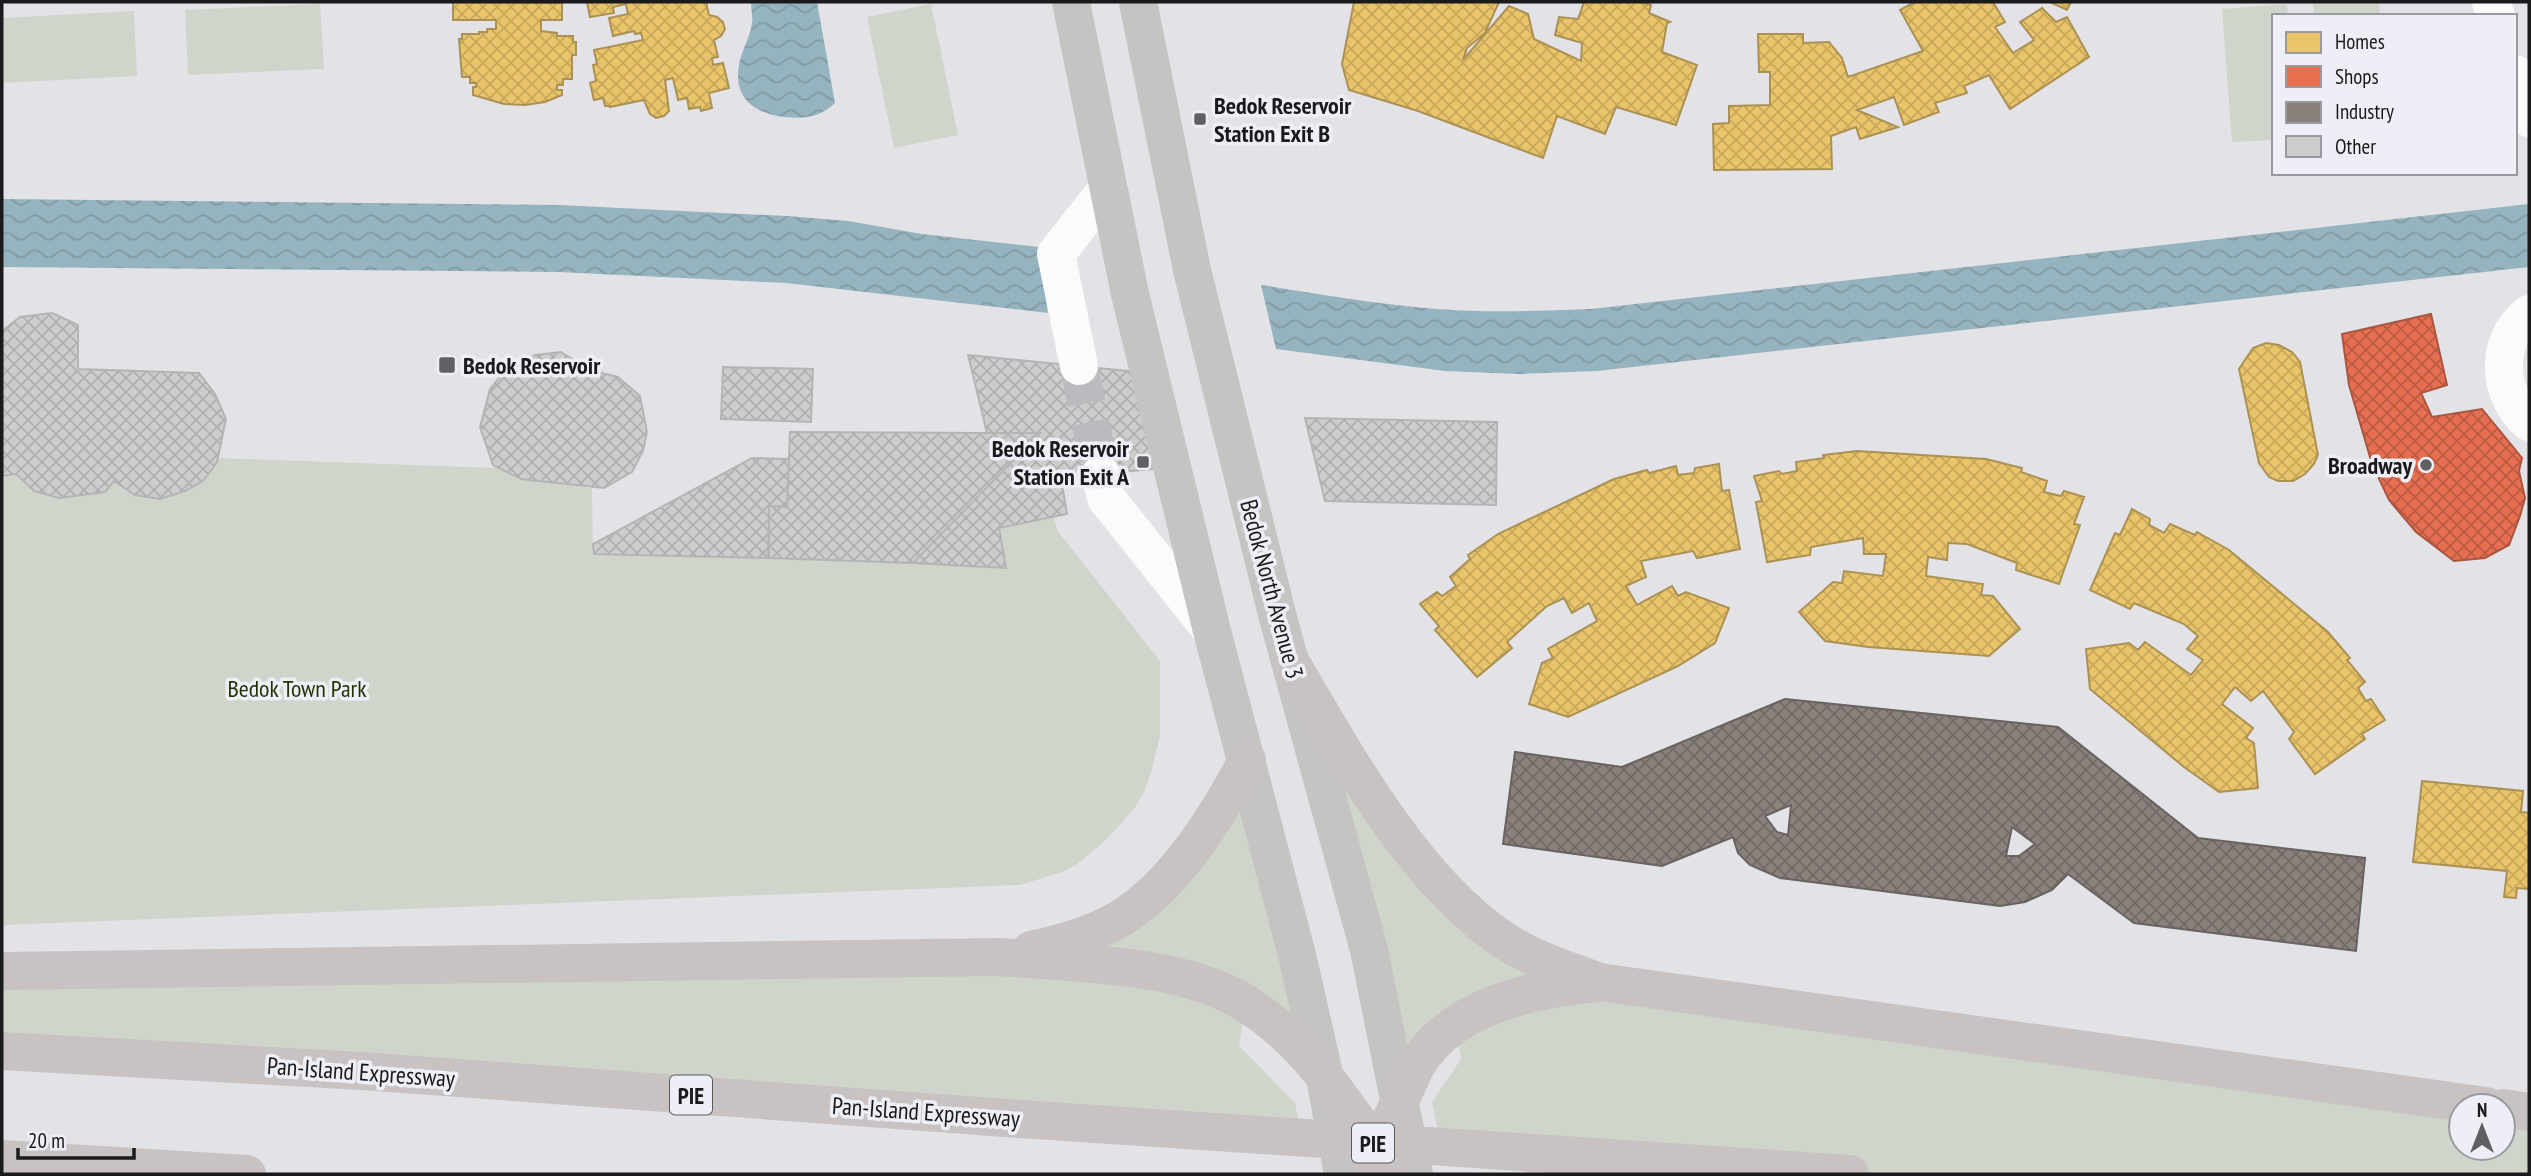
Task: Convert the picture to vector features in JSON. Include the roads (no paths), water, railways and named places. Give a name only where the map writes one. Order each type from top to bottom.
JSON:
[{"type":"highway","points":[[1290,661],[1336,740],[1398,832],[1443,888],[1484,926],[1519,949],[1599,982],[2447,1101]]},
{"type":"highway","points":[[998,957],[1089,934],[1135,909],[1158,888],[1194,845],[1216,815],[1247,760]]},
{"type":"highway","points":[[2,971],[998,957],[1139,970],[1208,987],[1248,1005],[1275,1024],[1325,1078],[1379,1166]]},
{"type":"highway","points":[[1379,1166],[1400,1097],[1429,1048],[1447,1031],[1462,1021],[1514,998],[1550,989],[1599,982]]},
{"type":"highway","name":"Pan-Island Expressway","points":[[2,1051],[362,1071],[1020,1119],[1850,1174]]},
{"type":"highway","points":[[2,1159],[247,1174]]},
{"type":"main road","points":[[1071,2],[1130,294],[1212,631],[1297,955],[1325,1078],[1343,1174]]},
{"type":"main road","name":"Bedok North Avenue 3","points":[[1138,2],[1192,270],[1233,444],[1369,950],[1414,1174]]},
{"type":"street","points":[[2517,80],[2529,118]]},
{"type":"street","points":[[1079,366],[1056,254],[1109,187]]},
{"type":"street","points":[[2529,314],[2509,340],[2504,357],[2504,374],[2513,403],[2529,422]]},
{"type":"street","points":[[1101,474],[1106,499],[1212,631]]},
{"type":"water","points":[[751,2],[817,2],[835,103],[829,108],[812,116],[785,117],[764,112],[748,102],[739,87],[738,77],[739,65],[751,29]]},
{"type":"water","points":[[2,199],[560,205],[848,221],[922,234],[1039,247],[1048,313],[786,283],[559,272],[2,267]]},
{"type":"water","points":[[2529,204],[2529,267],[1597,371],[1519,374],[1445,371],[1276,349],[1261,285],[1436,309],[1591,309]]},
{"type":"tunnel","points":[[1079,366],[1101,474]]},
{"type":"place","name":"Bedok Reservoir Station Exit B","points":[[1200,119]]},
{"type":"place","name":"Bedok Reservoir","points":[[447,365]]},
{"type":"place","name":"Bedok Reservoir Station Exit A","points":[[1143,462]]},
{"type":"place","name":"Broadway","points":[[2426,465]]},
{"type":"park label","name":"Bedok Town Park","points":[[297,688]]}]
